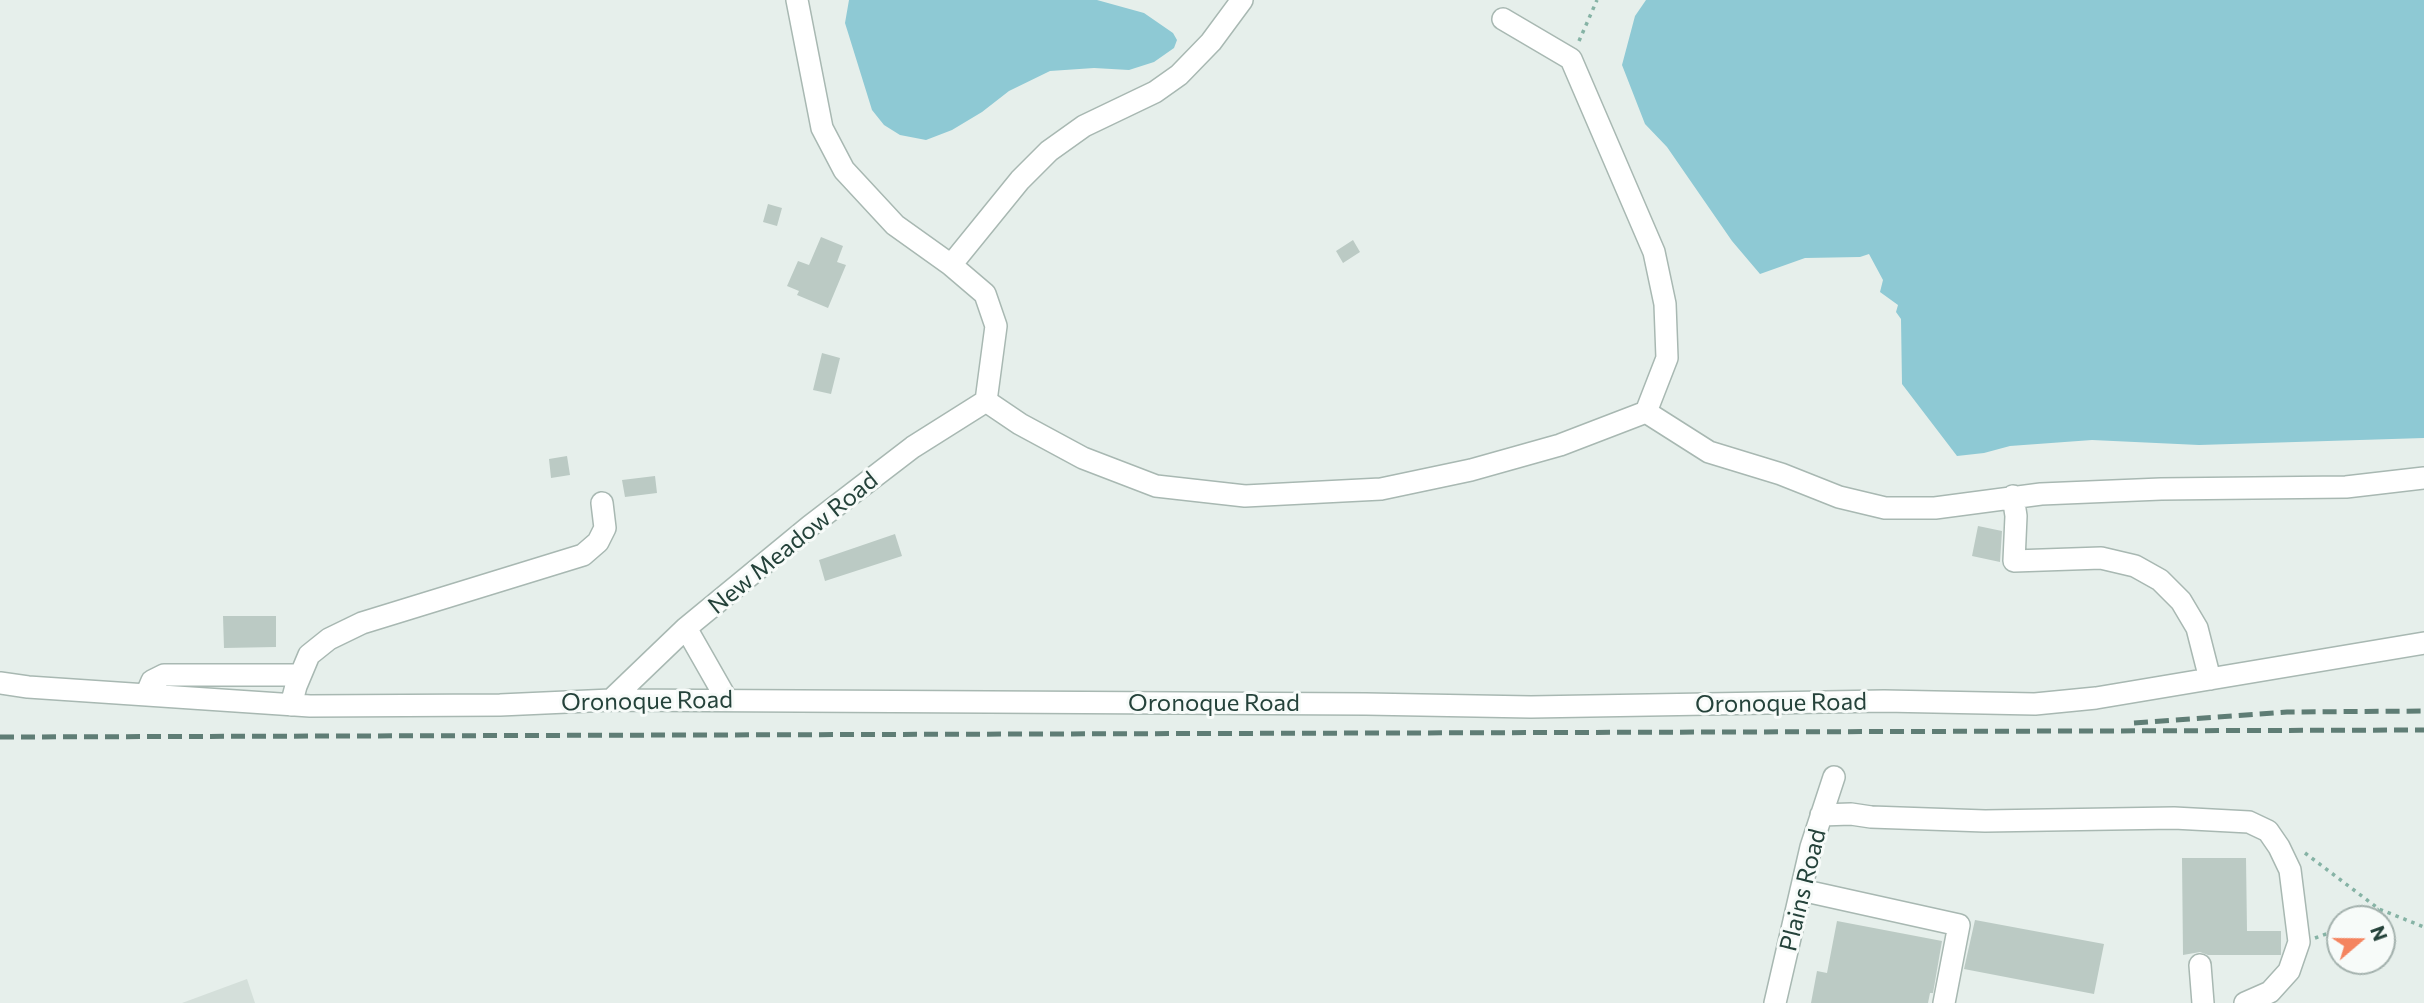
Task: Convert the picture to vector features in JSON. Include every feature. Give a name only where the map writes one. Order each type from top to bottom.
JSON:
[{"type":"street","points":[[797,0],[821,128],[844,170],[895,225],[951,265],[985,294],[996,326],[986,401],[1020,424],[1083,458],[1156,486],[1245,496],[1381,489],[1471,470],[1560,445],[1646,412],[1667,358],[1665,304],[1654,252],[1571,59],[1503,19]]},
{"type":"street","points":[[951,265],[1020,180],[1049,151],[1084,126],[1156,92],[1179,75],[1211,42],[1242,0]]},
{"type":"street","name":"New Meadow Road","points":[[611,700],[686,628],[810,526],[913,447],[986,401]]},
{"type":"street","points":[[1646,412],[1709,452],[1781,474],[1839,497],[1885,508],[1935,508],[2012,496],[2161,489],[2346,487],[2424,478]]},
{"type":"street","points":[[2012,496],[2016,516],[2014,561],[2101,558],[2135,566],[2160,580],[2181,601],[2197,628],[2210,679]]},
{"type":"street","points":[[291,705],[309,655],[329,639],[362,623],[583,555],[598,542],[605,528],[602,503]]},
{"type":"street","points":[[686,628],[727,700]]},
{"type":"street","name":"Oronoque Road","points":[[0,683],[291,705],[500,705],[611,700],[1531,707],[1884,701],[2035,704],[2096,698],[2424,643]]},
{"type":"street","points":[[146,695],[152,681],[164,675],[300,675]]},
{"type":"street","name":"Plains Road","points":[[1775,1003],[1801,890],[1834,777]]},
{"type":"street","points":[[1822,815],[1985,821],[2174,817],[2249,822],[2268,831],[2290,870],[2299,942],[2289,971],[2270,992],[2245,1003]]},
{"type":"street","points":[[1801,890],[1959,925],[1944,1003]]},
{"type":"street","points":[[2200,965],[2203,1003]]},
{"type":"path","points":[[1571,59],[1597,0]]},
{"type":"path","points":[[2279,847],[2301,851],[2374,905]]},
{"type":"path","points":[[2396,915],[2424,926]]},
{"type":"path","points":[[2299,942],[2326,936]]},
{"type":"shaded area","points":[[247,979],[255,1003],[182,1003]]},
{"type":"water","points":[[849,0],[1097,0],[1144,13],[1173,33],[1177,40],[1174,48],[1154,62],[1129,70],[1094,68],[1050,71],[1009,91],[952,130],[926,140],[900,135],[884,125],[872,110],[845,23]]},
{"type":"water","points":[[1646,0],[2424,0],[2424,438],[2199,445],[2092,440],[2010,446],[1957,456],[1902,384],[1901,319],[1896,312],[1898,305],[1880,292],[1883,280],[1869,254],[1860,257],[1805,258],[1760,274],[1732,241],[1667,147],[1645,124],[1622,65],[1635,16]]},
{"type":"building","points":[[768,204],[782,208],[777,226],[763,222]]},
{"type":"building","points":[[821,237],[843,246],[837,262],[846,265],[828,308],[797,295],[799,291],[787,286],[798,261],[809,265]]},
{"type":"building","points":[[1353,240],[1360,252],[1343,263],[1336,251]]},
{"type":"building","points":[[822,353],[840,358],[831,394],[813,390]]},
{"type":"building","points":[[567,456],[570,475],[551,478],[549,459]]},
{"type":"building","points":[[655,476],[657,493],[625,497],[622,480]]},
{"type":"building","points":[[1978,526],[2002,531],[2000,562],[1972,556]]},
{"type":"building","points":[[895,534],[902,556],[825,581],[819,560]]},
{"type":"building","points":[[223,616],[276,616],[276,647],[224,648]]},
{"type":"building","points":[[2182,858],[2246,858],[2247,931],[2281,931],[2281,955],[2208,955],[2200,952],[2183,955]]},
{"type":"building","points":[[1975,920],[2104,944],[2094,994],[1964,969]]},
{"type":"building","points":[[1837,921],[1942,941],[1933,993],[1930,993],[1928,1003],[1811,1003],[1817,971],[1827,973]]},
{"type":"railway","points":[[2134,723],[2287,712],[2424,711]]},
{"type":"railway","points":[[0,737],[2424,730]]}]
